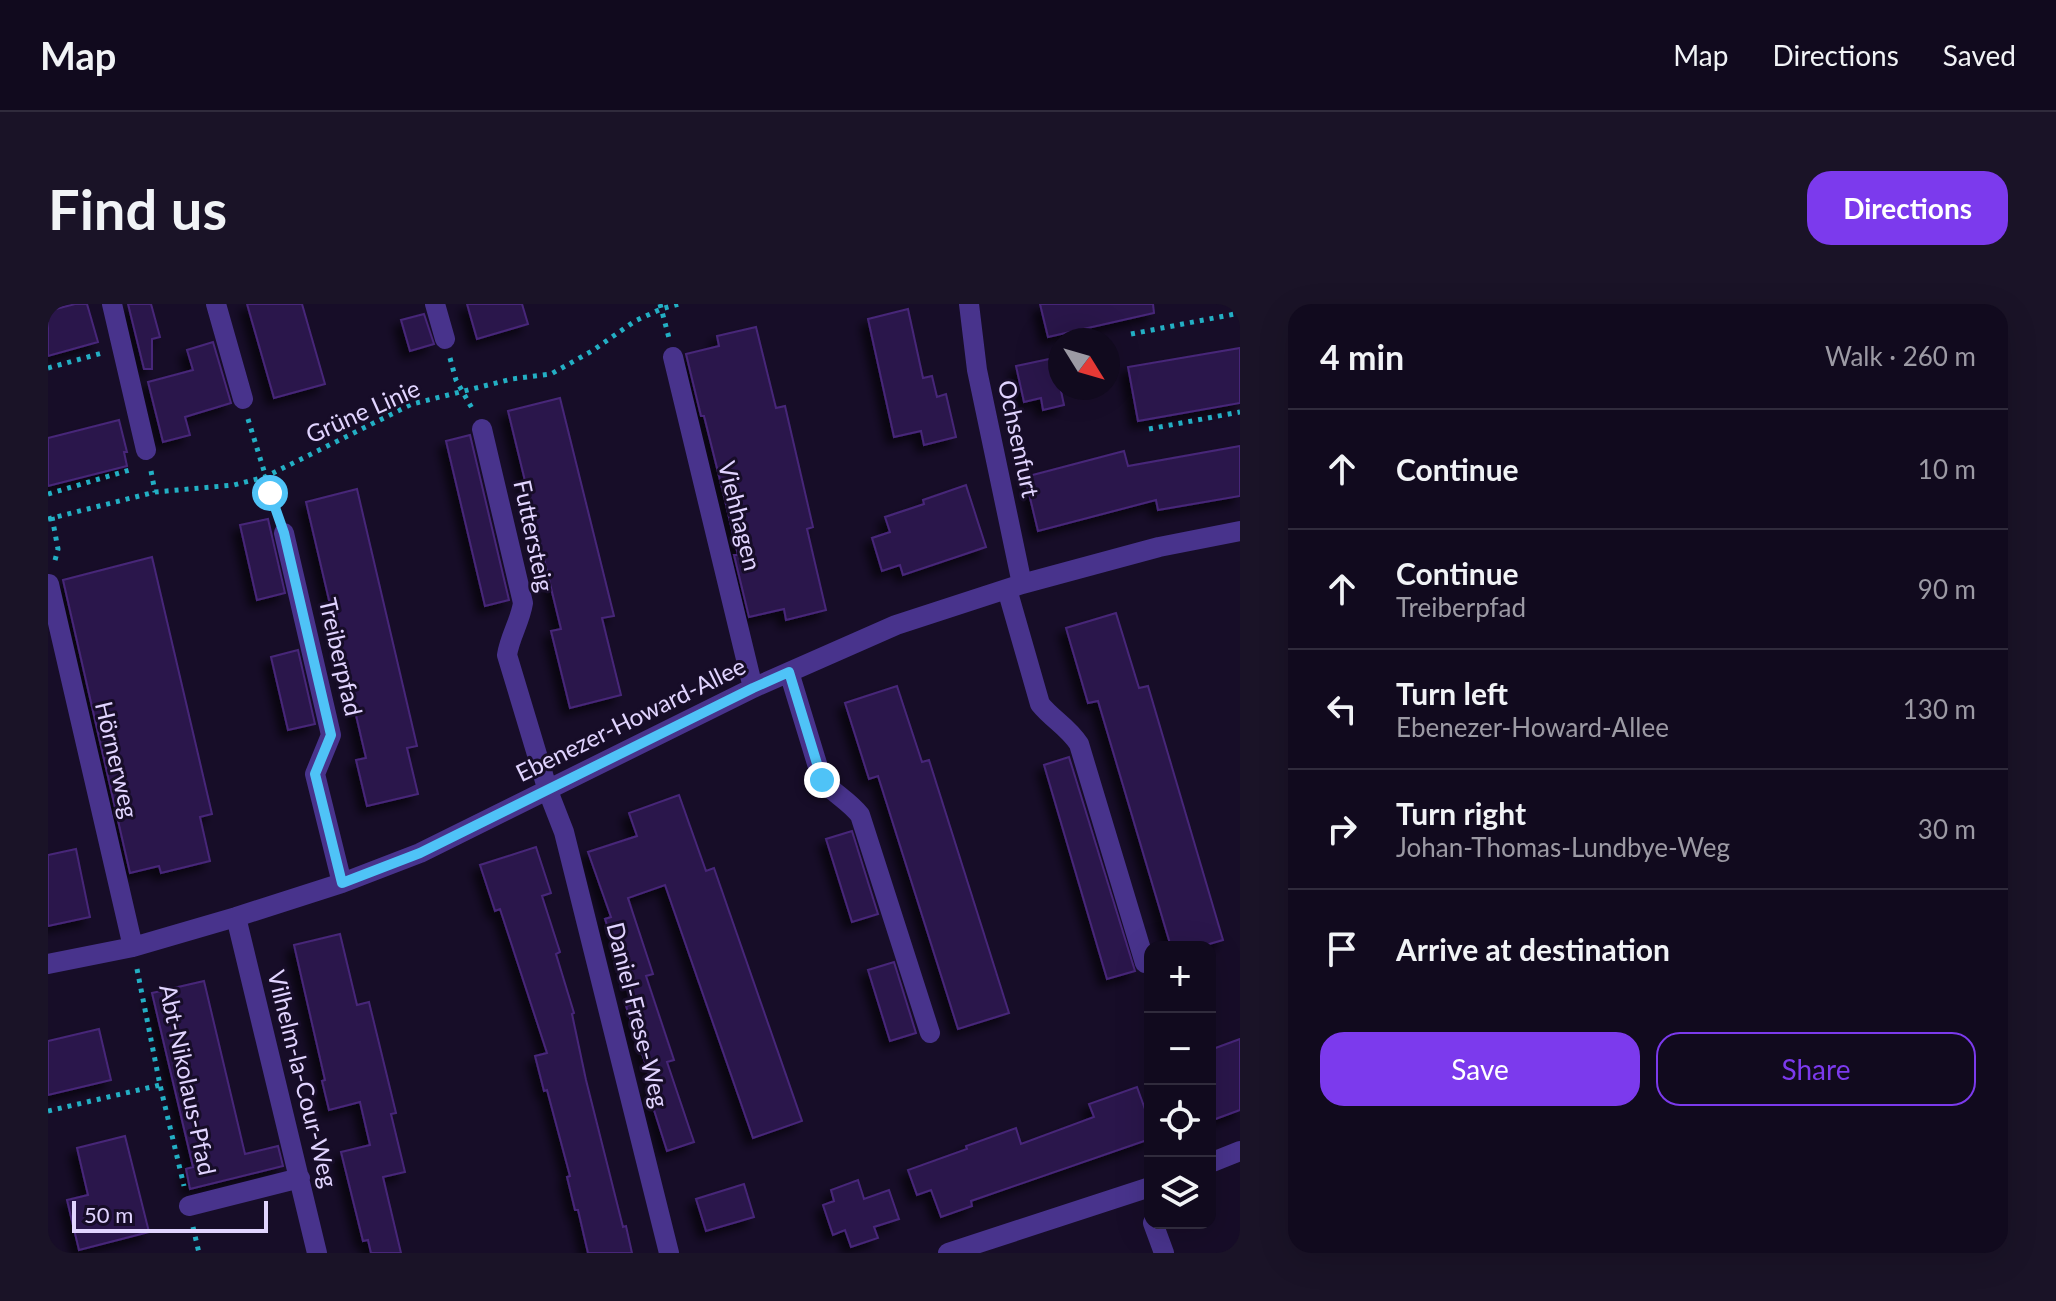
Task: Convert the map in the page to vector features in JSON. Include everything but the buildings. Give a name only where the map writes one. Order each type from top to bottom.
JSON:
[{"type":"street","points":[[112,304],[140,459]]},
{"type":"street","points":[[216,304],[243,399]]},
{"type":"street","points":[[435,304],[445,339]]},
{"type":"street","name":"Ochsenfurt","points":[[969,304],[977,370],[1014,586],[1040,704],[1052,719],[1068,728],[1079,744],[1144,960]]},
{"type":"street","name":"Viehhagen","points":[[673,357],[753,688]]},
{"type":"street","name":"Futtersteig","points":[[482,429],[523,603],[520,621],[510,637],[507,655],[548,791]]},
{"type":"street","name":"Ebenezer-Howard-Allee","points":[[48,964],[133,947],[236,917],[342,883],[420,853],[753,688],[896,625],[1014,586],[1159,547],[1240,531]]},
{"type":"street","name":"Treiberpfad","points":[[284,533],[331,735],[315,774],[342,883]]},
{"type":"street","name":"Hörnerweg","points":[[49,584],[133,947]]},
{"type":"street","points":[[789,672],[822,780],[833,793],[849,801],[860,815],[930,1033]]},
{"type":"street","name":"Daniel-Frese-Weg","points":[[548,791],[564,832],[669,1253]]},
{"type":"street","name":"Vilhelm-la-Cour-Weg","points":[[236,917],[317,1253]]},
{"type":"street","points":[[1216,1161],[1240,1151]]},
{"type":"street","name":"Abt-Nikolaus-Pfad","points":[[189,1206],[300,1178]]},
{"type":"street","points":[[948,1253],[1144,1190]]},
{"type":"street","points":[[1155,1229],[1164,1253]]},
{"type":"path","name":"Grüne Linie","points":[[50,518],[155,492],[234,485],[265,477],[412,404],[512,379],[551,374],[661,306],[679,304]]},
{"type":"path","points":[[661,306],[673,357]]},
{"type":"path","points":[[1131,334],[1240,313]]},
{"type":"path","points":[[445,339],[456,380],[464,392]]},
{"type":"path","points":[[48,368],[122,347]]},
{"type":"path","points":[[243,399],[284,533]]},
{"type":"path","points":[[1149,429],[1240,412]]},
{"type":"path","points":[[48,494],[140,459]]},
{"type":"path","points":[[49,584],[58,549],[50,518]]},
{"type":"path","name":"Abt-Nikolaus-Pfad","points":[[133,947],[160,1085],[189,1206]]},
{"type":"path","points":[[48,1111],[160,1085]]},
{"type":"route","points":[[270,493],[284,533],[331,735],[315,774],[342,883],[420,853],[789,672],[822,780]]}]
